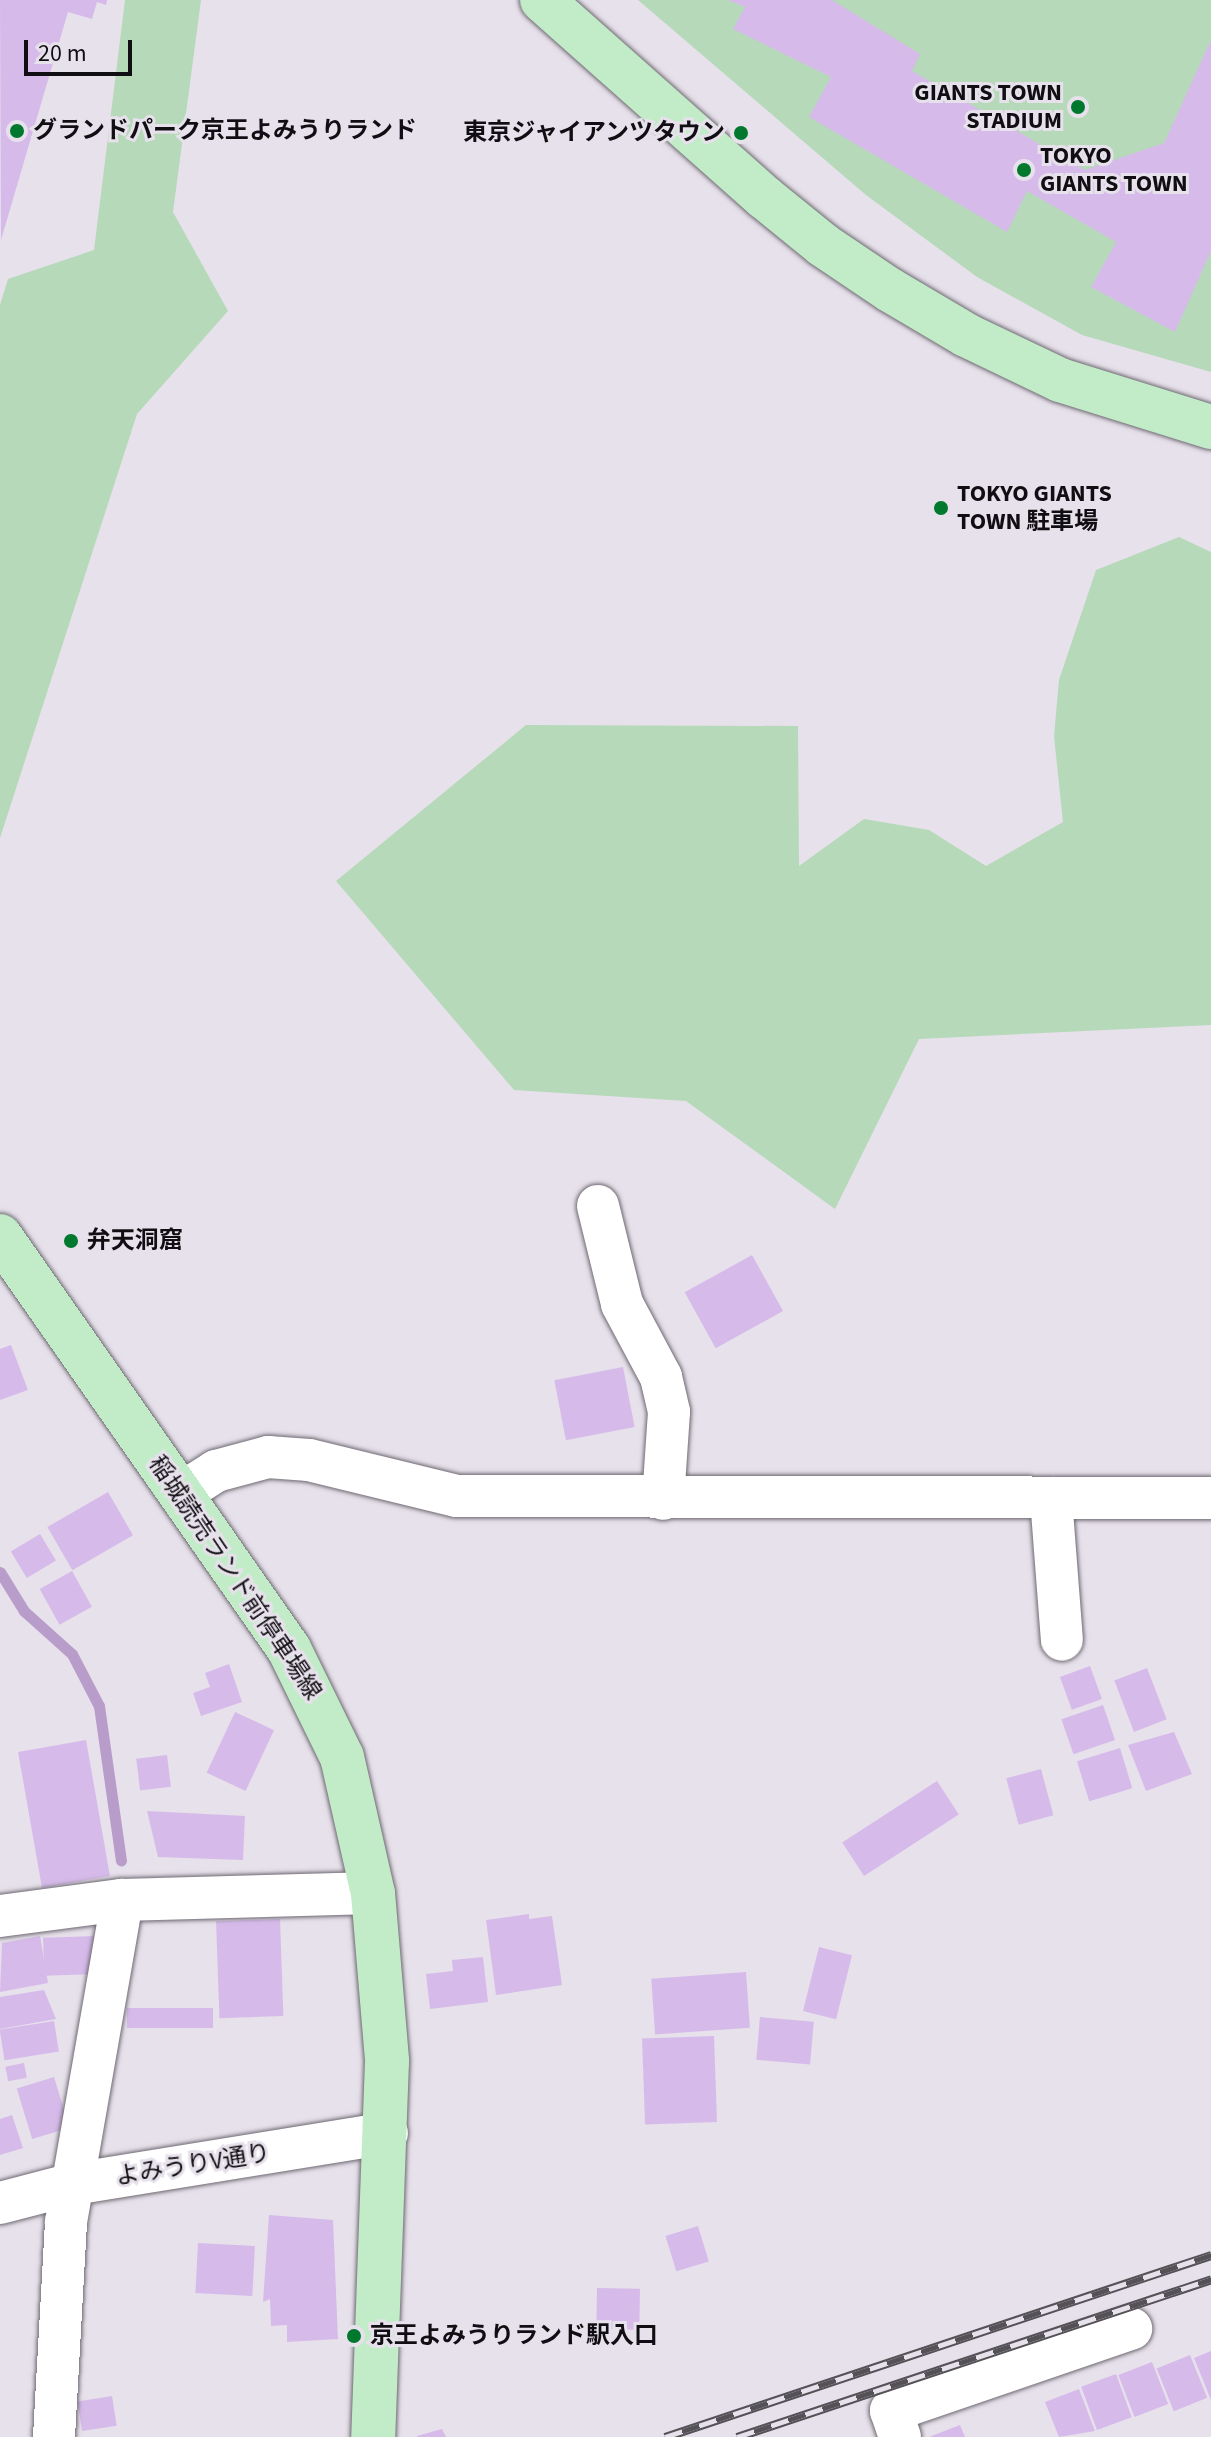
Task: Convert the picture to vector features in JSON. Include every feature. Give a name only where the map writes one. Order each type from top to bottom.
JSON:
[{"type":"main road","points":[[542,0],[764,197],[823,245],[890,290],[966,335],[1060,380],[1211,427]]},
{"type":"main road","name":"稲城読売ランド前停車場線","points":[[0,1236],[289,1649],[324,1710],[355,1800],[373,1893],[387,2061],[387,2133],[373,2437]]},
{"type":"street","points":[[598,1206],[622,1304],[661,1377],[669,1412],[663,1499]]},
{"type":"street","points":[[180,1494],[228,1466],[268,1457],[309,1460],[457,1496],[663,1499],[1211,1498]]},
{"type":"street","points":[[1051,1498],[1062,1640]]},
{"type":"street","points":[[0,1916],[122,1900],[373,1893]]},
{"type":"street","points":[[54,2437],[65,2234],[122,1900]]},
{"type":"street","name":"よみうりV通り","points":[[0,2203],[73,2184],[387,2133]]},
{"type":"street","points":[[900,2437],[891,2411],[1131,2329]]},
{"type":"green space","points":[[125,0],[201,0],[173,212],[228,311],[137,414],[0,838],[0,305],[8,279],[94,250]]},
{"type":"green space","name":"TOKYO GIANTS TOWN","points":[[638,0],[1211,0],[1211,372],[1082,335],[977,277],[866,195]]},
{"type":"green space","points":[[1179,537],[1211,552],[1211,1025],[919,1039],[835,1209],[686,1101],[514,1090],[336,881],[526,725],[798,726],[799,866],[864,819],[929,830],[986,866],[1063,822],[1054,736],[1059,680],[1096,570]]},
{"type":"building","name":"グランドパーク京王よみうりランド","points":[[0,0],[107,0],[106,5],[97,2],[92,19],[68,12],[1,240]]},
{"type":"building","points":[[728,0],[832,0],[920,54],[912,71],[1085,170],[1164,143],[1211,40],[1211,251],[1175,332],[1091,287],[1116,242],[1027,191],[1007,232],[809,117],[831,77],[733,29],[745,7]]},
{"type":"building","points":[[752,1255],[783,1311],[716,1348],[685,1292]]},
{"type":"building","points":[[11,1345],[28,1390],[0,1400],[0,1349]]},
{"type":"building","points":[[623,1367],[635,1427],[566,1440],[554,1380]]},
{"type":"building","points":[[108,1492],[133,1535],[72,1570],[47,1527]]},
{"type":"building","points":[[40,1534],[56,1561],[27,1578],[11,1552]]},
{"type":"building","points":[[72,1571],[92,1607],[60,1625],[40,1589]]},
{"type":"building","points":[[229,1664],[242,1702],[201,1716],[193,1693],[210,1687],[205,1673]]},
{"type":"building","points":[[1090,1666],[1102,1699],[1072,1710],[1060,1677]]},
{"type":"building","points":[[1147,1668],[1167,1719],[1134,1732],[1114,1681]]},
{"type":"building","points":[[1103,1705],[1115,1740],[1073,1754],[1061,1719]]},
{"type":"building","points":[[235,1712],[274,1730],[246,1791],[207,1773]]},
{"type":"building","points":[[1174,1732],[1192,1774],[1146,1791],[1128,1745]]},
{"type":"building","points":[[86,1740],[110,1876],[42,1888],[18,1752]]},
{"type":"building","points":[[1120,1748],[1132,1788],[1089,1801],[1077,1761]]},
{"type":"building","points":[[167,1755],[171,1787],[140,1791],[136,1759]]},
{"type":"building","points":[[1041,1769],[1053,1815],[1019,1825],[1006,1778]]},
{"type":"building","points":[[937,1781],[959,1815],[864,1876],[842,1843]]},
{"type":"building","points":[[147,1811],[245,1816],[243,1860],[158,1857]]},
{"type":"building","points":[[529,1914],[529,1919],[552,1916],[562,1985],[496,1995],[486,1920]]},
{"type":"building","points":[[280,1919],[283,2016],[219,2018],[216,1921]]},
{"type":"building","points":[[40,1936],[48,1983],[0,1992],[2,1943]]},
{"type":"building","points":[[96,1936],[97,1974],[44,1976],[43,1938]]},
{"type":"building","points":[[819,1947],[852,1955],[836,2019],[803,2011]]},
{"type":"building","points":[[483,1957],[488,2002],[430,2009],[426,1974],[453,1971],[452,1960]]},
{"type":"building","points":[[746,1972],[750,2028],[655,2034],[651,1979]]},
{"type":"building","points":[[44,1990],[56,2019],[0,2029],[0,1997]]},
{"type":"building","points":[[127,2008],[213,2008],[213,2028],[127,2028]]},
{"type":"building","points":[[760,2017],[814,2022],[810,2065],[756,2060]]},
{"type":"building","points":[[54,2021],[59,2052],[5,2060],[0,2030]]},
{"type":"building","points":[[714,2036],[717,2122],[645,2124],[642,2039]]},
{"type":"building","points":[[24,2063],[27,2078],[8,2081],[5,2067]]},
{"type":"building","points":[[54,2077],[69,2128],[32,2139],[17,2088]]},
{"type":"building","points":[[12,2115],[23,2148],[0,2155],[0,2119]]},
{"type":"building","points":[[269,2215],[333,2220],[338,2339],[287,2342],[287,2325],[271,2326],[270,2299],[263,2302]]},
{"type":"building","points":[[698,2226],[709,2261],[676,2271],[665,2236]]},
{"type":"building","points":[[198,2243],[255,2246],[252,2296],[195,2293]]},
{"type":"building","points":[[597,2288],[640,2289],[639,2330],[596,2329]]},
{"type":"building","points":[[1211,2351],[1211,2400],[1194,2358]]},
{"type":"building","points":[[1190,2355],[1207,2398],[1174,2411],[1157,2368]]},
{"type":"building","points":[[1152,2362],[1168,2404],[1135,2417],[1118,2375]]},
{"type":"building","points":[[1116,2374],[1132,2417],[1097,2430],[1081,2387]]},
{"type":"building","points":[[1079,2389],[1095,2431],[1059,2437],[1045,2402]]},
{"type":"building","points":[[112,2396],[117,2426],[82,2431],[77,2401]]},
{"type":"building","points":[[960,2425],[965,2437],[929,2437]]},
{"type":"building","points":[[442,2429],[446,2437],[417,2437],[417,2436]]},
{"type":"waterway","points":[[0,1572],[24,1611],[72,1654],[99,1706],[121,1860]]},
{"type":"railway","points":[[665,2437],[1211,2255]]},
{"type":"railway","points":[[737,2437],[1211,2279]]},
{"type":"place","name":"GIANTS TOWN STADIUM","points":[[1078,107]]},
{"type":"place","name":"グランドパーク京王よみうりランド","points":[[17,131]]},
{"type":"place","name":"東京ジャイアンツタウン","points":[[741,133]]},
{"type":"place","name":"TOKYO GIANTS TOWN","points":[[1024,170]]},
{"type":"place","name":"TOKYO GIANTS TOWN 駐車場","points":[[941,508]]},
{"type":"place","name":"弁天洞窟","points":[[71,1241]]},
{"type":"place","name":"京王よみうりランド駅入口","points":[[354,2336]]}]
